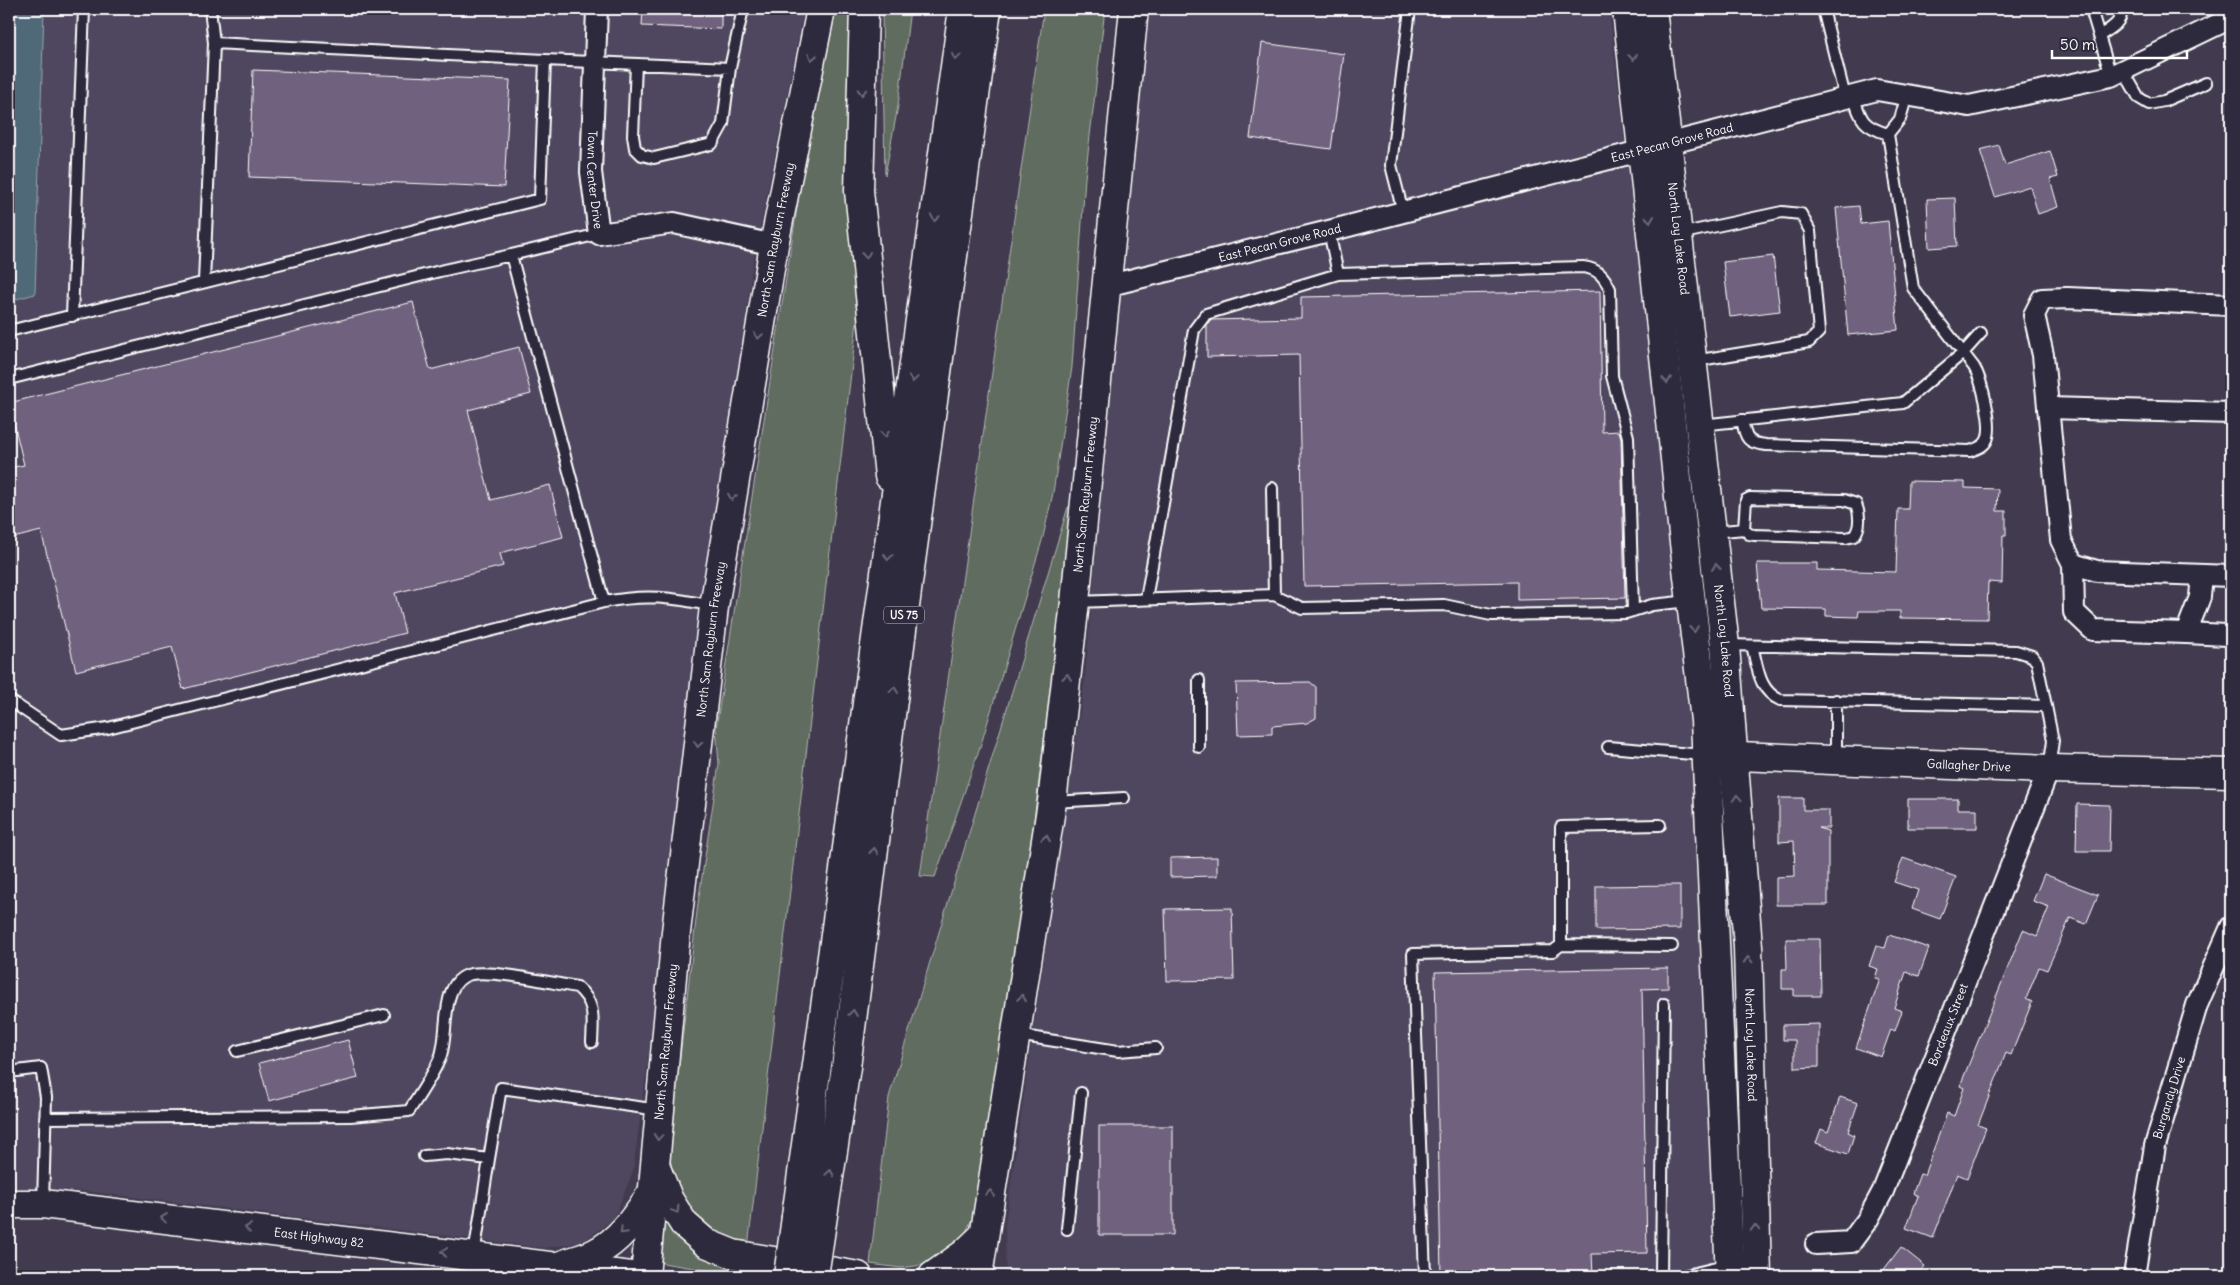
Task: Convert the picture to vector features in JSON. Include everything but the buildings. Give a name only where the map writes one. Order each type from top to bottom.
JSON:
[{"type":"main road","name":"North Sam Rayburn Freeway","points":[[645,1276],[676,932],[714,607],[774,245],[822,9]]},
{"type":"main road","points":[[864,9],[859,191],[893,519]]},
{"type":"main road","name":"US 75","points":[[814,1276],[809,1219],[893,519],[963,9]]},
{"type":"main road","name":"US 75","points":[[788,1276],[809,1219],[847,1057],[908,583],[987,9]]},
{"type":"main road","name":"North Sam Rayburn Freeway","points":[[982,1263],[1052,802],[1075,602],[1134,9]]},
{"type":"main road","name":"North Loy Lake Road","points":[[1627,9],[1655,146],[1678,234],[1725,645],[1748,947],[1757,1276]]},
{"type":"main road","name":"North Loy Lake Road","points":[[1652,9],[1655,146],[1691,601],[1705,720],[1730,1270]]},
{"type":"main road","name":"Gallagher Drive","points":[[1706,755],[2049,769],[2231,773]]},
{"type":"main road","points":[[566,1271],[610,1244],[631,1223],[654,1179],[670,1200],[684,1224],[706,1243],[733,1254],[858,1276]]},
{"type":"main road","name":"East Highway 82","points":[[9,1204],[43,1204],[474,1256],[566,1271],[631,1276]]},
{"type":"main road","points":[[933,1276],[964,1254],[982,1263]]},
{"type":"street","name":"Town Center Drive","points":[[597,9],[591,172],[599,234],[674,223],[774,245]]},
{"type":"street","name":"East Pecan Grove Road","points":[[1106,286],[1329,231],[1877,90],[1969,106],[2117,73],[2223,20],[2231,18]]},
{"type":"street","points":[[2227,635],[2093,630],[2074,612],[2073,564],[2061,540],[2043,355],[2034,316],[2042,299],[2067,298],[2231,305]]},
{"type":"street","points":[[2048,408],[2231,413]]},
{"type":"street","points":[[2073,564],[2097,571],[2231,576]]},
{"type":"street","points":[[2186,633],[2200,597],[2202,575]]},
{"type":"street","name":"Bordeaux Street","points":[[1816,1244],[1852,1242],[1883,1191],[2049,769]]},
{"type":"street","name":"Burgandy Drive","points":[[2134,1276],[2155,1146],[2197,1005],[2231,927]]},
{"type":"lane","points":[[72,316],[84,9]]},
{"type":"lane","points":[[204,282],[214,43],[210,9]]},
{"type":"lane","points":[[636,64],[633,136],[635,148],[642,155],[654,158],[712,144],[723,124],[730,68],[744,9]]},
{"type":"lane","points":[[1403,212],[1391,165],[1410,9]]},
{"type":"lane","points":[[1823,9],[1849,96],[1860,118],[1871,129],[1888,134]]},
{"type":"lane","points":[[2092,9],[2099,36],[2117,73],[2139,98],[2149,104],[2164,101],[2206,83]]},
{"type":"lane","points":[[2099,36],[2115,26],[2122,14],[2122,9]]},
{"type":"lane","points":[[214,43],[730,68]]},
{"type":"lane","points":[[9,331],[540,199],[545,60]]},
{"type":"lane","points":[[1742,420],[1746,437],[1754,444],[1766,446],[1970,451],[1982,447],[1988,438],[1989,426],[1980,376],[1913,288],[1888,134],[1900,119],[1907,95]]},
{"type":"lane","points":[[1678,234],[1782,212],[1801,214],[1810,232],[1820,332],[1809,342],[1692,362]]},
{"type":"lane","points":[[1329,231],[1338,274]]},
{"type":"lane","points":[[9,379],[440,271],[599,234]]},
{"type":"lane","points":[[510,255],[604,602]]},
{"type":"lane","points":[[1146,600],[1194,330],[1206,314],[1338,274],[1583,267],[1594,269],[1604,277],[1610,290],[1612,376],[1628,436],[1634,610]]},
{"type":"lane","points":[[1700,425],[1903,403],[1963,353],[1981,333]]},
{"type":"lane","points":[[1272,488],[1274,595]]},
{"type":"lane","points":[[1750,498],[1851,500],[1856,504],[1859,511],[1858,530],[1854,536],[1846,538],[1754,535],[1749,534],[1744,529],[1744,506],[1746,500],[1750,498]]},
{"type":"lane","points":[[1712,532],[1744,529]]},
{"type":"lane","points":[[1075,602],[1274,595],[1302,608],[1444,605],[1490,615],[1626,613],[1652,605],[1691,601]]},
{"type":"lane","points":[[9,700],[61,735],[76,734],[108,728],[604,602],[633,597],[675,598],[714,607]]},
{"type":"lane","points":[[1725,645],[2016,651],[2032,656],[2037,662],[2053,740],[2049,769]]},
{"type":"lane","points":[[1752,646],[1762,685],[1770,695],[1780,700],[2046,706]]},
{"type":"lane","points":[[1199,680],[1199,746]]},
{"type":"lane","points":[[1836,700],[1836,760]]},
{"type":"lane","points":[[1608,747],[1706,755]]},
{"type":"lane","points":[[1052,802],[1124,798]]},
{"type":"lane","points":[[1561,945],[1561,827],[1660,825]]},
{"type":"lane","points":[[1425,1276],[1413,954],[1553,951],[1561,945],[1672,946]]},
{"type":"lane","points":[[45,1118],[350,1116],[409,1111],[424,1089],[441,1056],[449,995],[456,984],[469,975],[486,973],[577,987],[588,996],[593,1015],[592,1042]]},
{"type":"lane","points":[[1661,1276],[1664,1004]]},
{"type":"lane","points":[[237,1051],[384,1015]]},
{"type":"lane","points":[[1016,1035],[1118,1051],[1156,1048]]},
{"type":"lane","points":[[9,1072],[41,1068],[46,1098],[43,1204]]},
{"type":"lane","points":[[474,1256],[501,1088],[660,1110]]},
{"type":"lane","points":[[1067,1229],[1081,1093]]},
{"type":"lane","points":[[424,1156],[447,1154],[489,1159]]},
{"type":"lane","points":[[1685,1276],[1730,1270]]},
{"type":"shaded area","points":[[9,9],[804,9],[752,269],[633,1171],[614,1218],[583,1242],[545,1248],[85,1191],[9,1189]]},
{"type":"shaded area","points":[[1151,9],[1609,9],[1676,577],[1696,779],[1718,1276],[1006,1276],[1005,1224],[1085,679],[1132,142]]},
{"type":"green space","points":[[836,9],[864,9],[859,305],[748,1247],[716,1233],[703,1224],[693,1213],[677,1186],[669,1152],[698,903],[719,764],[716,728],[802,176]]},
{"type":"green space","points":[[882,9],[910,9],[898,106],[885,175]]},
{"type":"green space","points":[[1044,9],[1105,9],[1085,178],[1072,367],[1053,493],[1043,537],[982,741],[935,877],[920,876]]},
{"type":"green space","points":[[1068,507],[1073,507],[1067,584],[1048,708],[1024,900],[977,1209],[962,1240],[929,1264],[901,1268],[870,1264],[889,1097]]},
{"type":"green space","points":[[657,1203],[672,1221],[842,1276],[743,1276],[650,1261]]},
{"type":"water","points":[[9,9],[44,9],[35,294],[9,301]]}]
